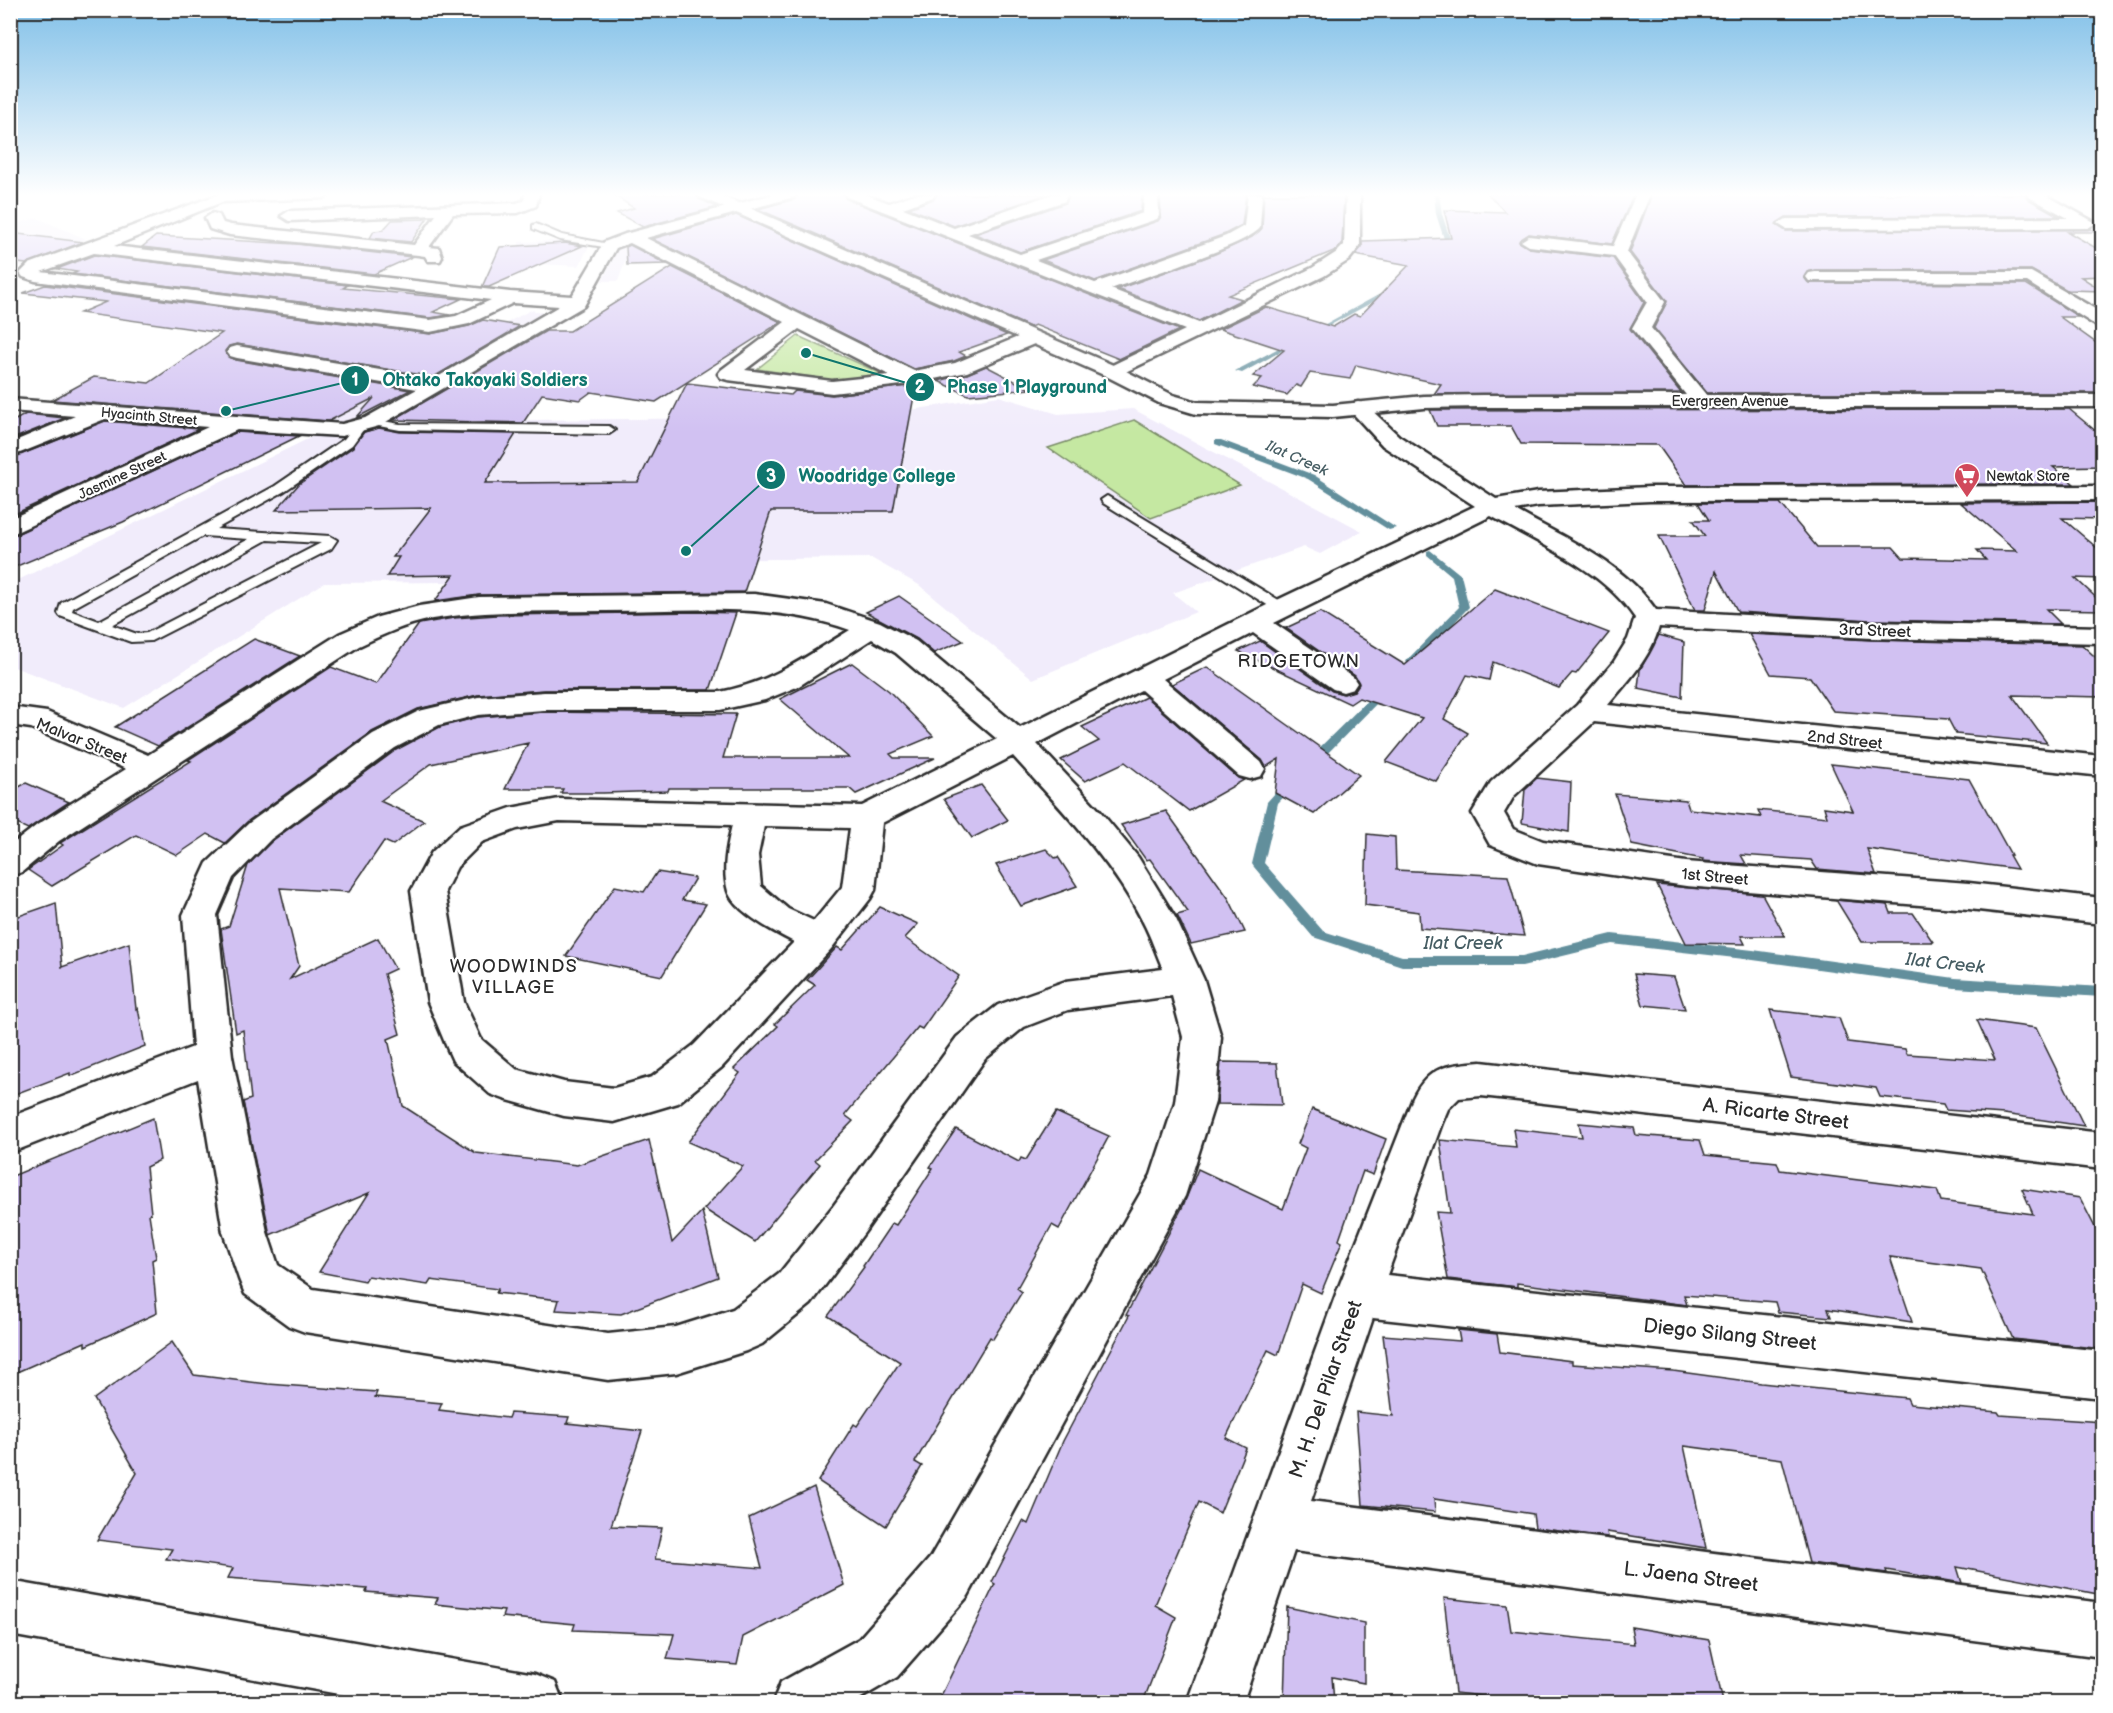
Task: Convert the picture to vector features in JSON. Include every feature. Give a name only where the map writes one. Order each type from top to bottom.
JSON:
[{"type":"street","points":[[31,274],[430,326],[463,322],[510,297]]},
{"type":"street","points":[[322,274],[510,297],[578,302]]},
{"type":"street","points":[[419,285],[425,274]]},
{"type":"street","points":[[366,424],[438,386],[578,302],[594,274]]},
{"type":"street","points":[[703,274],[911,378]]},
{"type":"street","name":"Evergreen Avenue","points":[[888,274],[1113,372],[1167,399],[1196,408],[1333,411],[1436,401],[2103,401]]},
{"type":"street","points":[[1057,274],[1199,329]]},
{"type":"street","points":[[1097,288],[1136,274]]},
{"type":"street","points":[[1113,372],[1314,274]]},
{"type":"street","points":[[1635,274],[1656,302],[1641,328],[1701,402]]},
{"type":"street","points":[[1815,277],[2031,277],[2103,321]]},
{"type":"street","points":[[2029,298],[2064,297]]},
{"type":"street","points":[[796,322],[728,374],[832,387],[911,378],[960,368],[1032,338]]},
{"type":"street","points":[[237,352],[438,386]]},
{"type":"street","name":"Hyacinth Street","points":[[10,405],[322,430],[342,430],[366,424]]},
{"type":"street","points":[[1358,408],[1391,441],[1492,507],[1583,559],[1613,579],[1636,600],[1648,618],[1642,639],[1624,668],[1587,712]]},
{"type":"street","points":[[10,451],[104,412]]},
{"type":"street","name":"Jasmine Street","points":[[10,528],[234,423]]},
{"type":"street","points":[[867,817],[858,891],[819,939],[708,1056],[664,1091],[614,1105],[564,1099],[504,1082],[467,1050],[446,1002],[428,891],[444,860],[471,834],[511,819],[559,810],[867,817],[1282,608],[1492,507],[1538,499],[1616,495],[2103,493]]},
{"type":"street","points":[[10,864],[48,834],[349,640],[387,623],[428,612],[479,605],[754,602],[826,612],[871,628],[906,647],[1017,741],[1089,819],[1126,866],[1159,919],[1186,980],[1202,1037],[1195,1102],[1170,1182],[950,1577],[878,1658],[801,1702]]},
{"type":"street","name":"3rd Street","points":[[1648,618],[1871,630],[2103,635]]},
{"type":"street","points":[[1256,622],[1343,683]]},
{"type":"street","points":[[871,628],[789,680],[754,694],[720,701],[544,701],[478,706],[429,718],[384,741],[260,831],[219,872],[200,915],[213,1056],[245,1232],[261,1279],[305,1310],[608,1357],[676,1350],[746,1328],[795,1289],[849,1219],[971,1048],[1011,1016],[1066,996],[1186,980]]},
{"type":"street","points":[[1143,677],[1250,769]]},
{"type":"street","name":"2nd Street","points":[[1587,712],[2103,766]]},
{"type":"street","name":"1st Street","points":[[1587,712],[1502,789],[1488,813],[1501,837],[1538,852],[1686,874],[1969,896],[2103,911]]},
{"type":"street","name":"Malvar Street","points":[[10,716],[37,720],[151,768]]},
{"type":"street","points":[[750,814],[742,855],[746,891],[776,918],[819,939]]},
{"type":"street","points":[[10,1136],[213,1056]]},
{"type":"street","name":"A. Ricarte Street","points":[[1449,1082],[1481,1079],[2103,1151]]},
{"type":"street","name":"M. H. Del Pilar Street","points":[[1215,1702],[1358,1294],[1422,1124],[1433,1098],[1449,1082]]},
{"type":"street","name":"Diego Silang Street","points":[[1358,1294],[2103,1375]]},
{"type":"street","name":"L. Jaena Street","points":[[1279,1523],[2103,1630]]},
{"type":"street","points":[[10,1608],[535,1702]]},
{"type":"lane","points":[[203,532],[330,540],[326,546],[151,637],[136,639],[65,613],[66,606],[203,532],[287,483],[348,442],[366,424],[400,427],[609,430]]},
{"type":"lane","points":[[1107,500],[1282,608]]},
{"type":"lane","points":[[100,626],[264,536]]},
{"type":"shaded area","points":[[606,274],[621,274],[618,281],[602,281]]},
{"type":"shaded area","points":[[531,310],[552,315],[466,361],[434,361]]},
{"type":"shaded area","points":[[266,392],[397,402],[336,425],[227,416]]},
{"type":"shaded area","points":[[999,396],[1058,414],[1133,409],[1362,531],[1320,554],[1304,547],[1173,593],[1196,612],[1033,679],[919,585],[871,558],[476,562],[455,582],[324,583],[124,708],[11,666],[10,584],[316,435],[362,437],[396,432],[405,421],[867,417]]},
{"type":"green space","points":[[798,336],[887,376],[831,380],[757,369]]},
{"type":"green space","points":[[1134,420],[1240,485],[1151,518],[1048,448]]},
{"type":"building","points":[[72,274],[254,274],[348,285],[343,288],[461,299],[433,312],[450,315],[430,318]]},
{"type":"building","points":[[488,274],[519,274],[489,287],[482,287]]},
{"type":"building","points":[[661,274],[686,274],[781,322],[656,402],[591,392],[580,400],[542,394],[523,423],[393,420],[546,331],[570,331]]},
{"type":"building","points":[[722,274],[869,274],[1007,335],[959,352],[966,356],[954,361],[914,369]]},
{"type":"building","points":[[908,274],[1036,274],[1179,330],[1119,359],[1035,325],[1030,327]]},
{"type":"building","points":[[1078,274],[1115,274],[1095,281]]},
{"type":"building","points":[[1160,274],[1279,274],[1228,295],[1242,299],[1199,321],[1118,289]]},
{"type":"building","points":[[1400,274],[1624,274],[1644,302],[1630,329],[1681,393],[1434,394],[1441,384],[1356,365],[1350,379],[1310,373],[1301,387],[1296,385],[1287,395],[1253,387],[1262,378],[1253,376],[1284,350],[1220,329],[1266,307],[1333,327],[1354,314],[1360,316]]},
{"type":"building","points":[[1647,274],[1806,274],[1804,277],[1809,283],[2026,284],[2079,317],[2060,317],[2103,348],[2103,393],[1707,393],[1654,328],[1667,301]]},
{"type":"building","points":[[2038,274],[2103,274],[2103,276],[2081,277],[2103,291],[2067,290]]},
{"type":"building","points":[[45,285],[430,334],[469,326],[483,320],[520,326],[434,377],[237,344],[229,346],[225,351],[228,357],[236,360],[410,390],[356,418],[374,398],[329,421],[52,400],[94,377],[149,383],[222,333],[80,313],[106,302],[23,293]]},
{"type":"building","points":[[986,366],[1030,389],[968,395],[938,381],[967,374]]},
{"type":"building","points":[[687,383],[791,395],[795,391],[832,395],[916,385],[893,511],[771,511],[744,592],[479,595],[435,601],[454,575],[387,576],[399,557],[393,557],[431,508],[276,510],[299,484],[353,447],[364,432],[379,428],[400,432],[516,434],[485,483],[638,482]]},
{"type":"building","points":[[2069,409],[2103,437],[2103,466],[2053,467],[2074,484],[1686,485],[1658,445],[1521,444],[1511,426],[1437,426],[1430,410]]},
{"type":"building","points":[[26,414],[65,418],[10,440],[10,423]]},
{"type":"building","points":[[105,421],[199,429],[10,516],[10,459]]},
{"type":"building","points":[[237,432],[299,436],[123,522],[10,569],[10,537]]},
{"type":"building","points":[[2098,502],[2103,506],[2103,519],[2062,518],[2103,553],[2103,579],[2075,578],[2103,604],[2103,610],[2046,609],[2061,624],[1871,620],[1738,612],[1716,571],[1705,610],[1695,610],[1659,536],[1705,536],[1693,520],[1709,520],[1698,503],[1780,503],[1817,547],[1893,547],[1903,558],[1986,560],[1977,550],[2017,551],[1961,503]]},
{"type":"building","points":[[1495,589],[1609,633],[1576,674],[1572,673],[1559,688],[1493,662],[1489,680],[1467,675],[1444,719],[1468,733],[1436,781],[1386,762],[1422,718],[1359,698],[1350,704],[1238,651],[1260,641],[1332,691],[1344,694],[1354,691],[1359,684],[1355,676],[1286,628],[1320,612],[1405,665]]},
{"type":"building","points":[[899,596],[963,641],[934,653],[917,639],[866,612]]},
{"type":"building","points":[[736,613],[710,690],[544,690],[478,695],[418,709],[372,732],[248,821],[225,843],[208,834],[177,855],[136,835],[52,886],[28,870],[63,845],[60,843],[191,761],[188,760],[331,667],[376,684],[419,624],[454,618],[497,615]]},
{"type":"building","points":[[1749,634],[1871,640],[2082,645],[2103,664],[2103,697],[2012,695],[2047,743],[1956,734],[1948,719],[1833,711],[1810,677],[1771,674]]},
{"type":"building","points":[[1659,635],[1684,642],[1682,697],[1638,688],[1640,670]]},
{"type":"building","points":[[254,639],[300,656],[158,746],[115,727]]},
{"type":"building","points":[[852,663],[889,691],[933,736],[890,754],[894,758],[935,758],[856,794],[849,788],[669,788],[668,791],[603,793],[561,793],[563,789],[505,789],[528,743],[431,764],[380,801],[424,821],[393,845],[384,841],[349,892],[280,888],[299,966],[290,979],[378,938],[395,969],[384,974],[400,1034],[388,1039],[403,1106],[476,1153],[577,1165],[649,1140],[672,1243],[702,1211],[718,1277],[621,1314],[556,1310],[559,1300],[496,1293],[498,1289],[431,1280],[428,1285],[368,1276],[365,1281],[319,1272],[369,1193],[270,1235],[243,1102],[251,1099],[243,1030],[236,1033],[221,929],[229,926],[248,865],[272,841],[396,750],[440,727],[478,717],[544,712],[736,714],[723,758],[849,758],[780,699]]},
{"type":"building","points":[[1207,667],[1359,775],[1314,814],[1275,793],[1279,759],[1266,767],[1262,760],[1172,684]]},
{"type":"building","points":[[1146,697],[1238,778],[1244,780],[1189,811],[1125,762],[1085,781],[1061,760],[1099,741],[1082,727]]},
{"type":"building","points":[[1831,764],[1969,779],[2017,869],[1867,849],[1876,874],[1817,869],[1811,860],[1741,855],[1746,864],[1702,861],[1703,859],[1632,845],[1615,794],[1686,800],[1689,809],[1761,817],[1758,810],[1827,817],[1824,807],[1853,811]]},
{"type":"building","points":[[1537,778],[1571,782],[1569,832],[1522,823],[1525,789]]},
{"type":"building","points":[[26,783],[69,802],[28,829],[10,821],[10,792]]},
{"type":"building","points":[[981,785],[1008,820],[972,838],[944,799]]},
{"type":"building","points":[[1166,811],[1229,899],[1245,932],[1191,944],[1177,915],[1188,912],[1150,859],[1146,860],[1121,825]]},
{"type":"building","points":[[1367,834],[1395,837],[1396,870],[1508,876],[1524,936],[1420,928],[1419,912],[1365,905]]},
{"type":"building","points":[[1046,849],[1055,858],[1058,857],[1077,886],[1021,906],[996,865]]},
{"type":"building","points":[[657,872],[695,878],[682,900],[706,904],[662,976],[566,956],[615,886],[644,892]]},
{"type":"building","points":[[1657,885],[1762,894],[1785,936],[1741,936],[1745,944],[1686,943]]},
{"type":"building","points":[[1836,900],[1888,905],[1891,913],[1913,913],[1933,942],[1862,942]]},
{"type":"building","points":[[56,903],[62,967],[129,943],[136,1009],[138,1008],[145,1046],[70,1076],[70,1073],[10,1096],[10,919]]},
{"type":"building","points":[[880,907],[918,924],[905,938],[959,976],[922,1029],[918,1027],[845,1115],[853,1121],[815,1160],[820,1164],[755,1242],[704,1209],[743,1166],[688,1142],[740,1073],[734,1069],[778,1026],[775,1024],[815,985],[807,980],[837,947],[842,950]]},
{"type":"building","points":[[1634,974],[1674,977],[1685,1009],[1643,1005]]},
{"type":"building","points":[[1770,1010],[1839,1018],[1848,1042],[1905,1049],[1907,1054],[1995,1060],[1977,1020],[2036,1028],[2084,1126],[2004,1114],[1946,1110],[1943,1104],[1880,1097],[1876,1088],[1791,1077]]},
{"type":"building","points":[[1221,1062],[1277,1063],[1282,1105],[1217,1104]]},
{"type":"building","points":[[1312,1109],[1386,1139],[1373,1175],[1363,1171],[1339,1240],[1342,1242],[1321,1293],[1302,1284],[1278,1355],[1268,1350],[1226,1438],[1246,1448],[1220,1513],[1199,1502],[1155,1605],[1176,1617],[1143,1702],[938,1702],[995,1584],[992,1582],[1023,1521],[1028,1524],[1063,1441],[1129,1316],[1126,1315],[1183,1206],[1198,1169],[1283,1209],[1306,1148],[1298,1144]]},
{"type":"building","points":[[1056,1112],[1109,1136],[1059,1229],[1052,1225],[1017,1288],[1022,1292],[993,1339],[990,1337],[915,1462],[922,1466],[886,1526],[818,1481],[854,1424],[857,1426],[900,1362],[828,1316],[864,1267],[892,1223],[896,1225],[933,1168],[930,1167],[956,1129],[1019,1162],[1021,1158],[1026,1160]]},
{"type":"building","points":[[153,1118],[160,1160],[146,1167],[151,1213],[149,1214],[156,1258],[152,1260],[157,1313],[85,1346],[85,1342],[10,1375],[10,1177]]},
{"type":"building","points":[[1579,1123],[1634,1128],[1636,1135],[1700,1140],[1705,1155],[1777,1162],[1780,1170],[1937,1190],[1941,1201],[2033,1214],[2022,1189],[2080,1198],[2103,1243],[2103,1349],[2013,1339],[1981,1269],[1890,1257],[1912,1322],[1828,1309],[1831,1317],[1778,1312],[1775,1302],[1684,1295],[1687,1305],[1517,1283],[1517,1287],[1448,1279],[1436,1212],[1450,1213],[1440,1140],[1516,1147],[1513,1129],[1582,1137]]},
{"type":"building","points":[[1458,1330],[1497,1334],[1500,1352],[1572,1361],[1572,1364],[1673,1371],[1761,1383],[1907,1398],[1910,1404],[1998,1412],[2000,1415],[2103,1422],[2103,1595],[1957,1567],[1962,1583],[1886,1570],[1887,1573],[1809,1563],[1782,1459],[1684,1446],[1706,1548],[1607,1532],[1608,1537],[1535,1528],[1533,1514],[1434,1499],[1435,1512],[1363,1505],[1356,1412],[1393,1416],[1383,1335],[1460,1341]]},
{"type":"building","points":[[172,1342],[194,1375],[268,1384],[377,1392],[375,1397],[442,1403],[439,1410],[508,1418],[510,1413],[569,1417],[567,1423],[642,1431],[611,1526],[662,1528],[655,1559],[762,1568],[749,1518],[814,1487],[844,1585],[743,1637],[737,1665],[667,1659],[674,1634],[573,1630],[575,1624],[502,1617],[504,1611],[435,1604],[438,1598],[366,1592],[367,1589],[228,1578],[233,1568],[166,1559],[172,1549],[97,1540],[137,1473],[94,1399]]},
{"type":"building","points":[[1444,1598],[1507,1605],[1511,1631],[1634,1644],[1631,1627],[1709,1640],[1723,1702],[1535,1702],[1455,1693]]},
{"type":"building","points":[[1287,1607],[1364,1623],[1364,1683],[1332,1677],[1334,1702],[1284,1702]]},
{"type":"waterway","name":"Ilat Creek","points":[[1312,333],[1391,290]]},
{"type":"waterway","name":"Ilat Creek","points":[[1239,371],[1294,342]]},
{"type":"waterway","name":"Ilat Creek","points":[[1218,442],[1311,477],[1392,528]]},
{"type":"waterway","name":"Ilat Creek","points":[[1411,662],[1464,607],[1456,575],[1430,553]]},
{"type":"waterway","name":"Ilat Creek","points":[[1314,760],[1382,692]]},
{"type":"waterway","name":"Ilat Creek","points":[[1289,785],[1273,802],[1258,864],[1318,934],[1402,961],[1522,961],[1612,939],[1753,955],[1955,983],[2102,992]]},
{"type":"place","name":"Phase 1 Playground","points":[[806,353]]},
{"type":"place","name":"Ohtako Takoyaki Soldiers","points":[[226,411]]},
{"type":"place","name":"Newtak Store","points":[[1967,499]]},
{"type":"place","name":"Woodridge College","points":[[686,551]]},
{"type":"district","name":"RIDGETOWN","points":[[1299,661]]},
{"type":"district","name":"WOODWINDS VILLAGE","points":[[514,976]]}]
